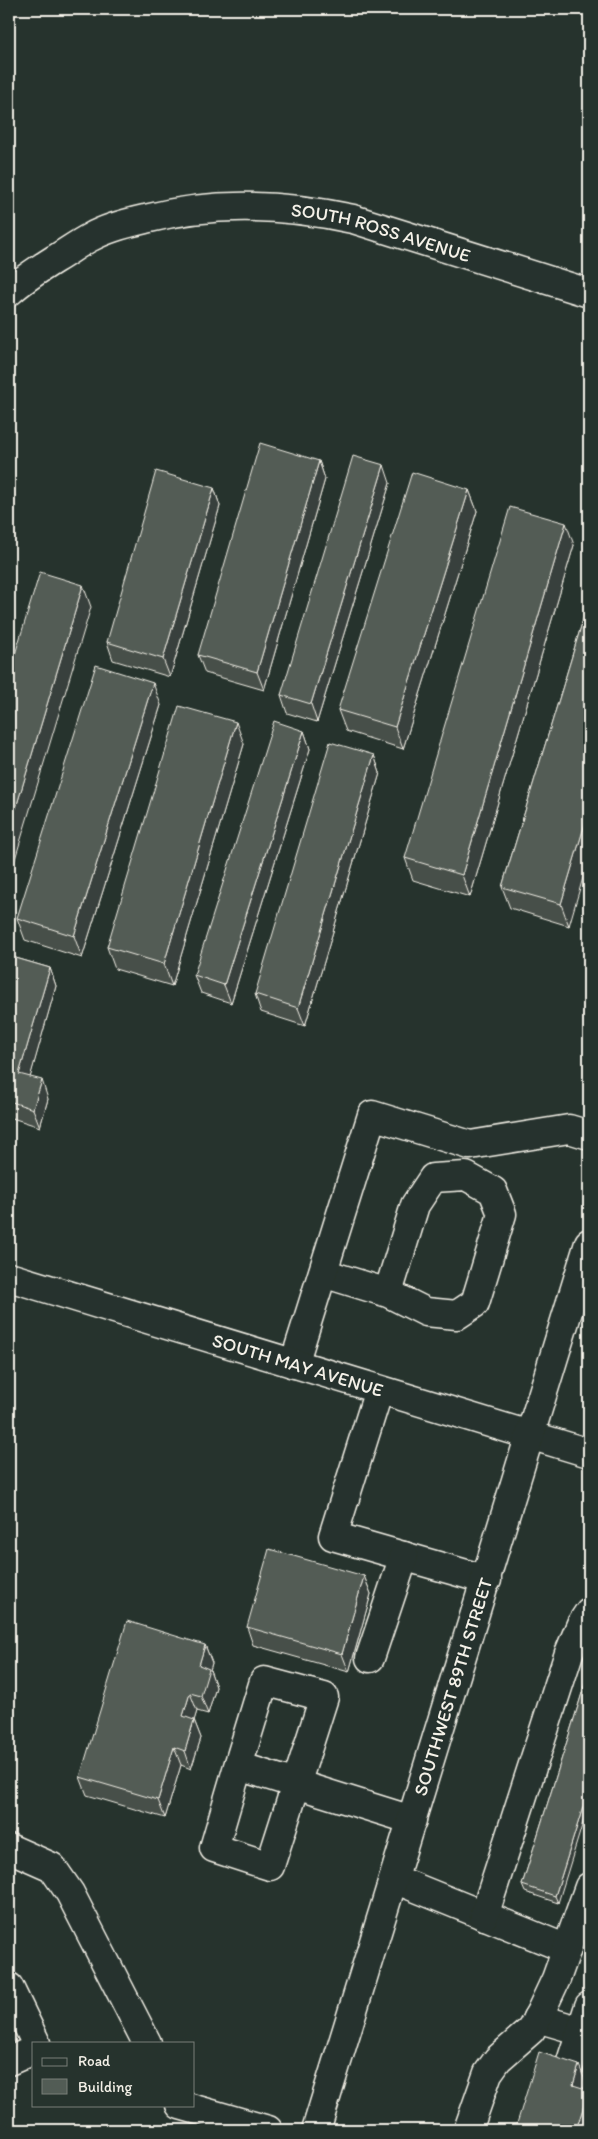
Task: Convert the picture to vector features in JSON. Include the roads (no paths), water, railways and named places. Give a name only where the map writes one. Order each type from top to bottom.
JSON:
[{"type":"main road","name":"SOUTH ROSS AVENUE","points":[[9,292],[22,281],[92,236],[130,222],[168,213],[210,207],[250,206],[313,210],[353,219],[589,293]]},
{"type":"main road","points":[[294,1364],[372,1115],[470,1145],[569,1129],[589,1135]]},
{"type":"main road","points":[[323,1273],[388,1293],[426,1312],[457,1315],[475,1303],[502,1214],[493,1191],[466,1176],[433,1178],[414,1205],[388,1293]]},
{"type":"main road","name":"SOUTHWEST 89TH STREET","points":[[316,2130],[589,1244]]},
{"type":"main road","name":"SOUTH MAY AVENUE","points":[[9,1276],[589,1453]]},
{"type":"main road","points":[[379,1390],[333,1536],[487,1580]]},
{"type":"main road","points":[[370,1658],[404,1556]]},
{"type":"main road","points":[[484,1916],[569,1653],[581,1624],[589,1612]]},
{"type":"main road","points":[[264,1681],[324,1697],[270,1866],[214,1848],[238,1766],[264,1681]]},
{"type":"main road","points":[[238,1766],[412,1820]]},
{"type":"main road","points":[[9,1848],[52,1867],[70,1893],[146,2042]]},
{"type":"main road","points":[[394,1879],[567,1950]]},
{"type":"main road","points":[[468,2130],[488,2073],[498,2058],[531,2030],[537,2018],[556,1979],[589,1887]]},
{"type":"main road","points":[[9,1987],[36,2042]]},
{"type":"main road","points":[[537,2018],[585,2019],[566,2077]]},
{"type":"main road","points":[[9,2061],[32,2051]]},
{"type":"main road","points":[[184,2106],[268,2130]]}]
